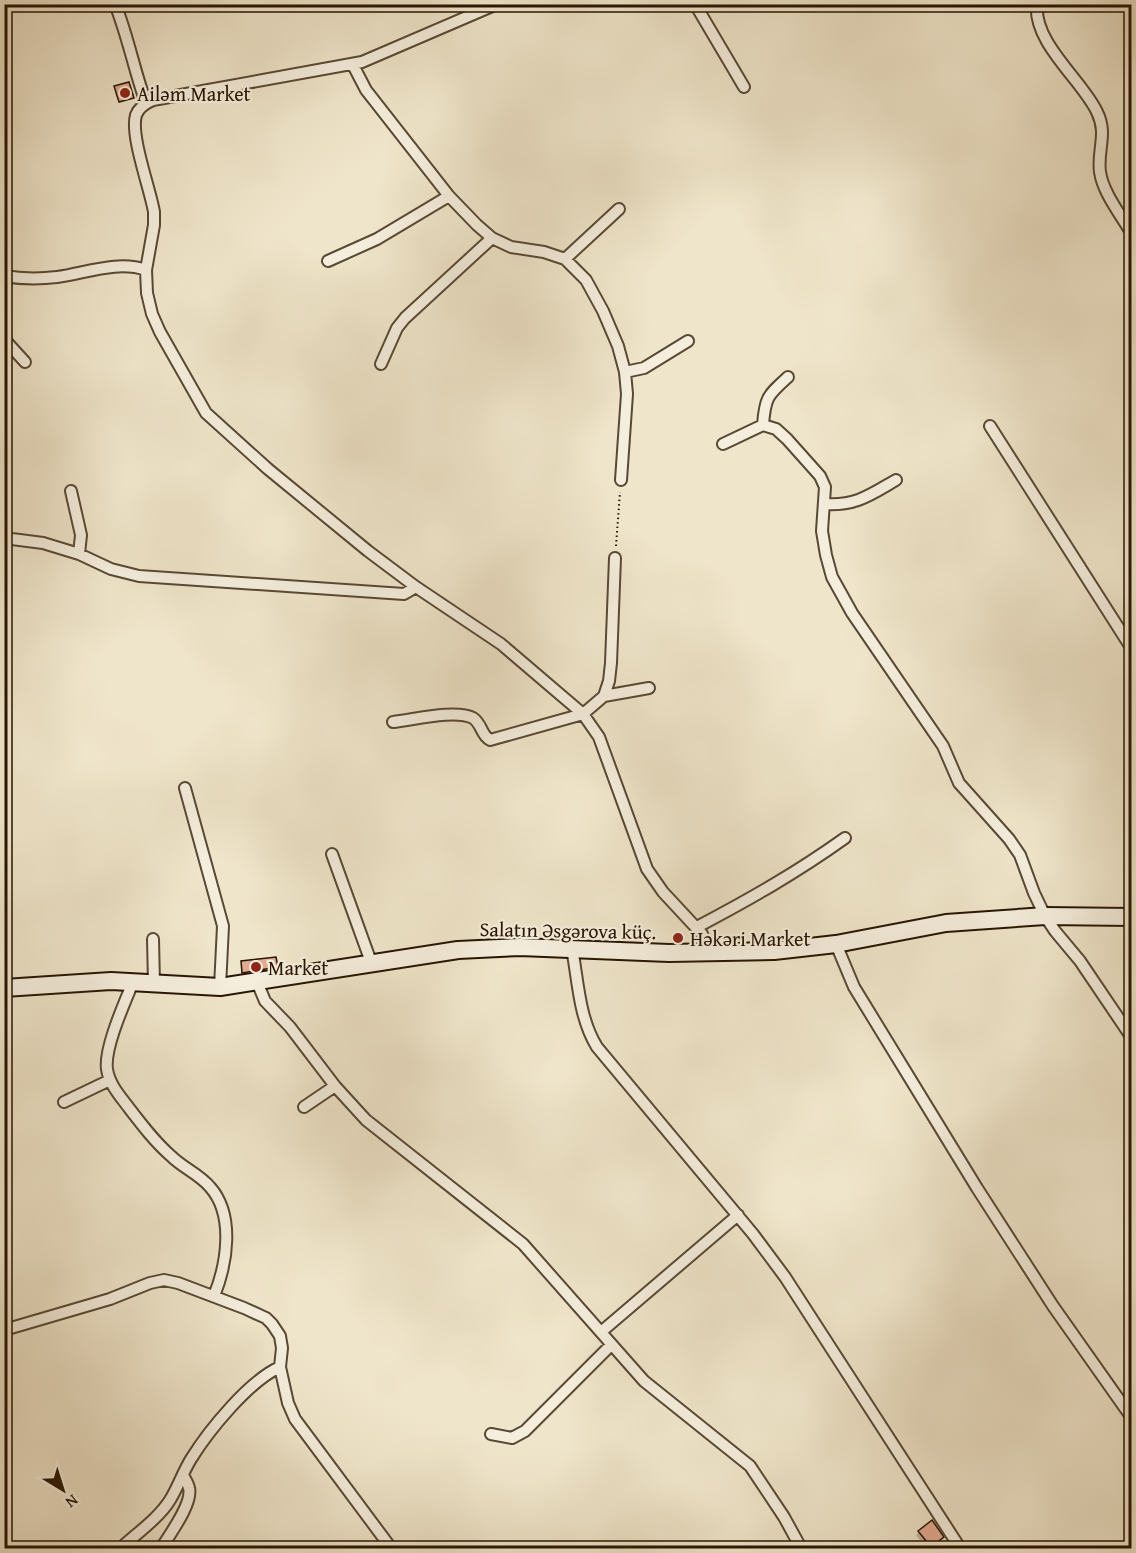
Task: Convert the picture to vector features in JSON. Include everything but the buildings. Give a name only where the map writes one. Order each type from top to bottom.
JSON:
[{"type":"street","points":[[115,4],[124,27],[135,74],[146,102]]},
{"type":"street","points":[[497,4],[375,58],[353,65],[255,80],[146,102],[137,113],[135,124],[154,212],[146,270],[147,293],[152,314],[165,343],[206,412],[229,435],[276,476],[416,587],[501,644],[583,714],[599,737],[647,869],[663,892],[697,927],[708,953]]},
{"type":"street","points":[[695,4],[744,87]]},
{"type":"street","points":[[1037,4],[1036,13],[1046,38],[1064,68],[1090,99],[1098,113],[1103,139],[1100,170],[1103,184],[1131,234]]},
{"type":"street","points":[[353,65],[366,90],[448,195],[492,238],[511,247],[544,252],[565,259],[586,280],[618,346],[625,372],[627,394],[621,480]]},
{"type":"street","points":[[328,261],[376,239],[448,195]]},
{"type":"street","points":[[565,259],[618,209]]},
{"type":"street","points":[[381,364],[397,328],[405,318],[492,238]]},
{"type":"street","points":[[4,276],[35,279],[122,266],[135,266],[146,270]]},
{"type":"street","points":[[4,339],[25,362]]},
{"type":"street","points":[[625,372],[644,369],[688,341]]},
{"type":"street","points":[[763,425],[764,402],[788,377]]},
{"type":"street","points":[[723,444],[763,425],[776,429],[820,476],[825,487],[822,531],[832,577],[852,613],[943,746],[958,783],[1009,839],[1020,855],[1045,916],[1055,932],[1080,961],[1131,1038]]},
{"type":"street","points":[[990,426],[1131,649]]},
{"type":"street","points":[[825,504],[843,505],[860,500],[896,480]]},
{"type":"street","points":[[71,491],[81,535],[79,554]]},
{"type":"street","points":[[4,538],[44,543],[79,554],[111,569],[139,576],[404,594],[416,587]]},
{"type":"street","points":[[604,696],[611,663],[615,558]]},
{"type":"street","points":[[393,722],[464,714],[476,720],[486,738],[490,740],[583,714],[604,696],[649,688]]},
{"type":"street","points":[[185,788],[223,926],[220,987]]},
{"type":"street","points":[[697,927],[801,869],[845,838]]},
{"type":"street","points":[[333,854],[370,962]]},
{"type":"street","name":"Salatın Əsgərova küç.","points":[[4,988],[111,981],[220,987],[459,950],[520,947],[669,953],[774,951],[836,944],[946,923],[1045,916],[1131,917]]},
{"type":"street","points":[[153,939],[154,982]]},
{"type":"street","points":[[836,944],[854,987],[977,1188],[1053,1306],[1131,1418]]},
{"type":"street","points":[[572,948],[585,1021],[597,1047],[738,1215],[785,1278],[960,1548]]},
{"type":"street","points":[[257,981],[265,1000],[290,1027],[335,1086],[380,1134],[523,1244],[611,1345],[660,1396],[724,1443],[750,1466],[784,1517],[801,1548]]},
{"type":"street","points":[[133,982],[108,1052],[106,1067],[118,1094],[153,1139],[172,1158],[204,1181],[219,1198],[224,1218],[226,1244],[225,1262],[214,1296]]},
{"type":"street","points":[[64,1102],[110,1080]]},
{"type":"street","points":[[304,1107],[335,1086]]},
{"type":"street","points":[[601,1332],[738,1215]]},
{"type":"street","points":[[4,1330],[110,1299],[150,1283],[164,1280],[214,1296],[266,1318],[280,1336],[282,1348],[279,1367],[288,1403],[295,1419],[392,1548]]},
{"type":"street","points":[[491,1434],[512,1438],[525,1431],[611,1345]]},
{"type":"street","points":[[122,1548],[170,1501],[204,1439],[248,1390],[267,1372],[279,1367]]},
{"type":"street","points":[[162,1547],[189,1496],[189,1488],[183,1475]]},
{"type":"path","points":[[615,558],[621,480]]},
{"type":"place","name":"Ailəm Market","points":[[125,93]]},
{"type":"place","name":"Həkəri Market","points":[[678,938]]},
{"type":"place","name":"Market","points":[[256,967]]}]
